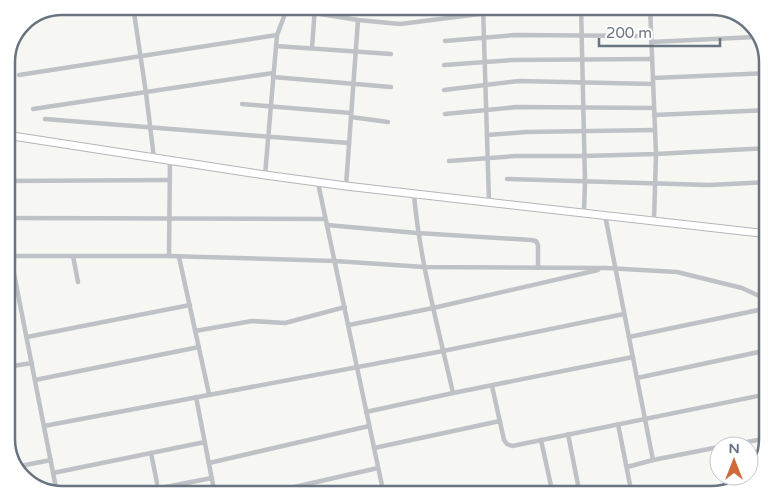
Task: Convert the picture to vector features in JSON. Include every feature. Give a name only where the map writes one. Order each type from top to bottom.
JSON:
[{"type":"main road","points":[[15,136],[318,183],[759,233]]},
{"type":"street","points":[[133,15],[154,158]]},
{"type":"street","points":[[265,175],[277,35],[285,15]]},
{"type":"street","points":[[312,48],[314,15]]},
{"type":"street","points":[[327,15],[400,24],[475,15]]},
{"type":"street","points":[[483,15],[489,202]]},
{"type":"street","points":[[581,15],[584,213]]},
{"type":"street","points":[[650,15],[656,154],[654,220]]},
{"type":"street","points":[[346,186],[358,20]]},
{"type":"street","points":[[444,41],[515,34],[651,39],[752,37]]},
{"type":"street","points":[[19,75],[277,35]]},
{"type":"street","points":[[276,46],[390,54]]},
{"type":"street","points":[[444,65],[484,61],[652,60]]},
{"type":"street","points":[[652,78],[759,73]]},
{"type":"street","points":[[33,109],[273,75],[391,87]]},
{"type":"street","points":[[444,90],[519,82],[653,84]]},
{"type":"street","points":[[242,104],[351,115],[388,122]]},
{"type":"street","points":[[445,114],[517,107],[583,109],[654,108]]},
{"type":"street","points":[[654,115],[759,110]]},
{"type":"street","points":[[45,119],[349,144]]},
{"type":"street","points":[[487,135],[526,132],[655,130]]},
{"type":"street","points":[[449,161],[516,156],[656,154],[759,148]]},
{"type":"street","points":[[169,256],[170,160]]},
{"type":"street","points":[[507,178],[709,185],[759,182]]},
{"type":"street","points":[[15,181],[170,180]]},
{"type":"street","points":[[318,183],[382,486]]},
{"type":"street","points":[[414,195],[417,234],[453,393]]},
{"type":"street","points":[[605,215],[653,460]]},
{"type":"street","points":[[15,218],[326,219]]},
{"type":"street","points":[[327,225],[417,234],[536,241],[538,245],[538,268]]},
{"type":"street","points":[[15,256],[169,256],[335,261],[424,266],[606,268],[677,272],[742,288],[759,296]]},
{"type":"street","points":[[73,256],[78,282]]},
{"type":"street","points":[[179,257],[209,394]]},
{"type":"street","points":[[349,326],[606,268]]},
{"type":"street","points":[[15,278],[56,486]]},
{"type":"street","points":[[26,337],[190,306]]},
{"type":"street","points":[[195,331],[252,321],[285,323],[345,307]]},
{"type":"street","points":[[629,338],[759,310]]},
{"type":"street","points":[[44,426],[443,351],[624,314]]},
{"type":"street","points":[[35,380],[199,347]]},
{"type":"street","points":[[637,378],[759,352]]},
{"type":"street","points":[[366,412],[633,357]]},
{"type":"street","points":[[15,366],[32,363]]},
{"type":"street","points":[[492,386],[504,440],[512,446],[759,396]]},
{"type":"street","points":[[196,397],[213,486]]},
{"type":"street","points":[[374,448],[500,421]]},
{"type":"street","points":[[618,424],[631,486]]},
{"type":"street","points":[[209,463],[369,426]]},
{"type":"street","points":[[568,434],[578,486]]},
{"type":"street","points":[[541,440],[551,486]]},
{"type":"street","points":[[53,473],[205,442]]},
{"type":"street","points":[[628,467],[709,449]]},
{"type":"street","points":[[151,453],[157,483]]},
{"type":"street","points":[[23,465],[51,460]]},
{"type":"street","points":[[299,486],[378,468]]},
{"type":"street","points":[[171,486],[212,478]]}]
